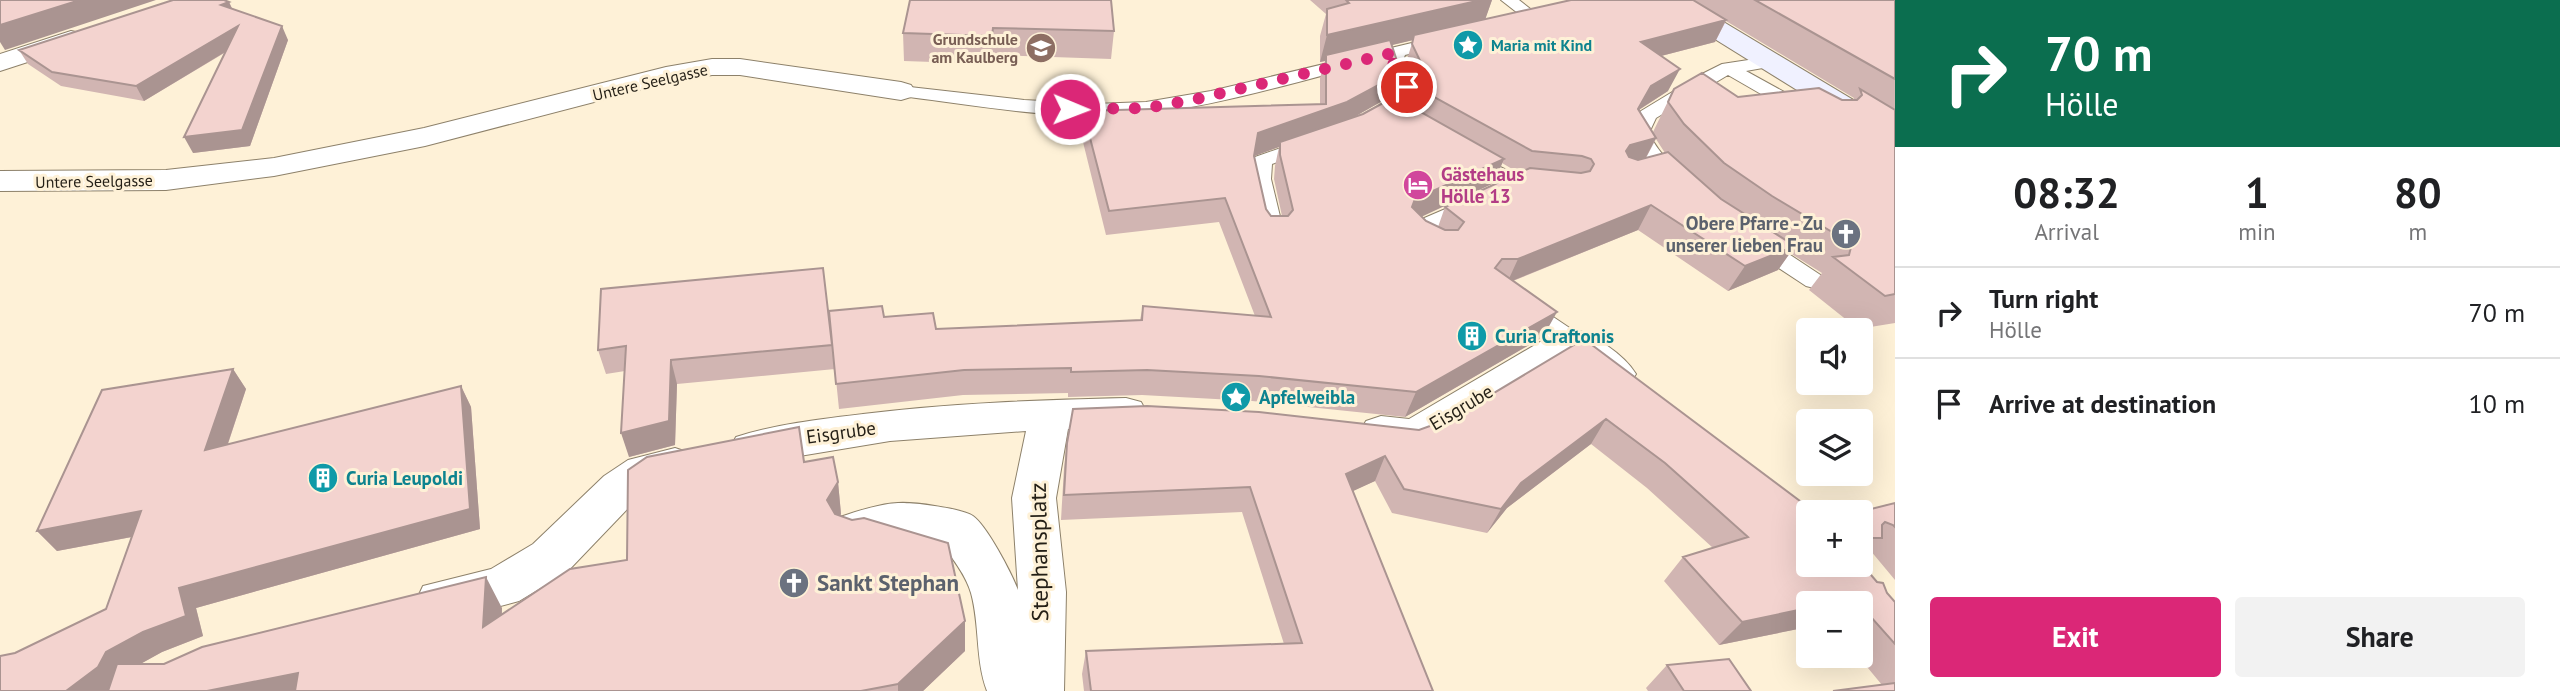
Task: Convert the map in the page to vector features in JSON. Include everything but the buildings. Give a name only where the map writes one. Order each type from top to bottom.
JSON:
[{"type":"street","points":[[1669,0],[1895,138]]},
{"type":"street","points":[[0,63],[97,31]]},
{"type":"street","name":"Untere Seelgasse","points":[[0,181],[166,180],[274,167],[425,137],[666,75],[712,67],[740,67],[901,91]]},
{"type":"street","points":[[1571,341],[1649,398]]},
{"type":"street","name":"Eisgrube","points":[[1344,428],[1407,436],[1424,430],[1571,341]]},
{"type":"street","name":"Eisgrube","points":[[396,612],[502,587],[550,558],[620,488],[643,472],[799,438],[865,427],[1051,415],[1170,415]]},
{"type":"street","name":"Stephansplatz","points":[[1038,691],[1042,592],[1034,498],[1042,448],[1051,415]]},
{"type":"street","name":"Stephansplatz","points":[[856,530],[898,521],[957,529],[980,560],[998,604],[1005,674],[1013,691]]},
{"type":"lane","points":[[1509,0],[1541,16],[1512,23]]},
{"type":"lane","name":"Untere Seelgasse","points":[[901,91],[1038,107],[1094,110],[1146,108],[1192,100],[1458,37]]},
{"type":"lane","points":[[1357,125],[1404,100],[1408,93],[1407,87],[1393,69],[1391,54]]},
{"type":"lane","points":[[1689,193],[1659,166],[1644,146],[1639,133],[1648,115],[1673,97],[1728,68],[1768,62]]},
{"type":"lane","points":[[1728,68],[1819,118]]},
{"type":"lane","points":[[1387,109],[1407,121]]},
{"type":"lane","points":[[1273,233],[1261,179],[1262,161],[1326,139]]},
{"type":"lane","points":[[1447,146],[1516,183],[1557,187]]},
{"type":"lane","points":[[1634,173],[1659,166]]},
{"type":"lane","points":[[1440,247],[1416,230],[1516,183]]},
{"type":"lane","points":[[1742,233],[1814,281]]},
{"type":"lane","points":[[1499,291],[1571,341]]},
{"type":"place","name":"Maria mit Kind","points":[[1468,45]]},
{"type":"place","name":"Grundschule am Kaulberg","points":[[1041,48]]},
{"type":"place","name":"Gästehaus Hölle 13","points":[[1418,185]]},
{"type":"place","name":"Obere Pfarre - Zu unserer lieben Frau","points":[[1846,234]]},
{"type":"place","name":"Curia Craftonis","points":[[1472,336]]},
{"type":"place","name":"Apfelweibla","points":[[1236,397]]},
{"type":"place","name":"Curia Leupoldi","points":[[323,478]]},
{"type":"place","name":"Sankt Stephan","points":[[794,583]]},
{"type":"route","points":[[1070,109],[1146,108],[1192,100],[1397,52],[1393,59],[1393,69],[1407,87]]}]
